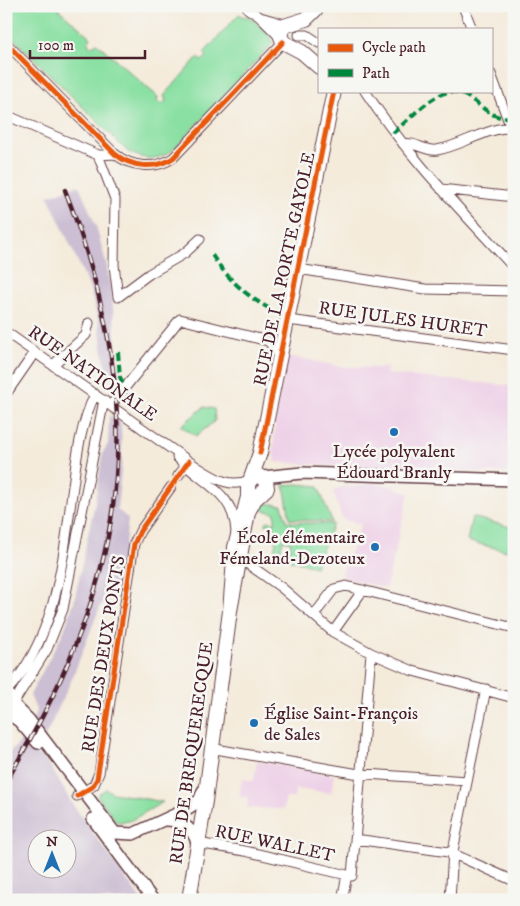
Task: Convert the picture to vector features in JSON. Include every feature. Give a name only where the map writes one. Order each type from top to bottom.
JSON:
[{"type":"main road","points":[[318,66],[294,35],[320,6]]},
{"type":"main road","name":"RUE DE LA PORTE GAYOLE","points":[[256,486],[260,453],[334,92]]},
{"type":"main road","name":"RUE DE BREQUERECQUE","points":[[237,556],[236,537],[256,486]]},
{"type":"main road","name":"RUE DE BREQUERECQUE","points":[[187,896],[205,798],[210,748],[237,556],[256,486]]},
{"type":"street","points":[[463,6],[472,28]]},
{"type":"street","points":[[248,9],[294,35],[309,36],[318,42]]},
{"type":"street","points":[[260,17],[294,35]]},
{"type":"street","points":[[6,43],[115,154],[124,161],[138,165],[158,165],[169,161],[294,35]]},
{"type":"street","points":[[403,144],[413,143],[436,150],[512,128],[492,77]]},
{"type":"street","points":[[366,92],[403,144],[441,189],[514,268]]},
{"type":"street","points":[[6,115],[98,154],[115,154]]},
{"type":"street","points":[[98,154],[115,199],[114,265],[118,297],[149,274],[182,256],[200,239]]},
{"type":"street","points":[[441,189],[514,197]]},
{"type":"street","points":[[298,269],[425,289],[514,291]]},
{"type":"street","points":[[11,708],[47,649],[63,609],[108,403],[180,319],[268,342],[273,344],[281,355]]},
{"type":"street","name":"RUE JULES HURET","points":[[288,320],[514,350]]},
{"type":"street","points":[[53,365],[86,335],[89,323]]},
{"type":"street","name":"RUE NATIONALE","points":[[6,332],[161,441],[218,491],[227,501],[234,517],[236,537]]},
{"type":"street","points":[[6,394],[35,352]]},
{"type":"street","points":[[96,394],[82,428],[61,572],[52,609],[29,662],[6,692],[12,696],[11,708],[18,720],[112,831],[127,835],[165,820],[197,803],[201,798],[206,782]]},
{"type":"street","points":[[178,476],[187,464]]},
{"type":"street","name":"RUE NATIONALE","points":[[187,464],[198,467],[230,484],[256,486]]},
{"type":"street","points":[[256,486],[315,474],[514,480]]},
{"type":"street","name":"RUE DES DEUX PONTS","points":[[80,794],[95,784],[98,773],[134,544],[171,487]]},
{"type":"street","points":[[237,556],[334,632],[371,653],[413,672],[486,689],[514,698]]},
{"type":"street","points":[[314,615],[336,587],[346,586],[514,628]]},
{"type":"street","points":[[334,632],[363,590]]},
{"type":"street","points":[[342,900],[347,875],[352,876],[371,653]]},
{"type":"street","points":[[450,900],[453,854],[486,689]]},
{"type":"street","points":[[210,748],[360,773],[467,781]]},
{"type":"street","points":[[80,794],[115,849],[150,895],[157,900]]},
{"type":"street","points":[[165,820],[176,821],[186,826],[193,833],[197,844]]},
{"type":"street","points":[[129,865],[120,844],[140,831]]},
{"type":"street","points":[[355,839],[453,854],[514,882]]},
{"type":"street","name":"RUE WALLET","points":[[197,844],[241,850],[347,875]]},
{"type":"shaded area","points":[[79,185],[96,226],[106,263],[112,295],[119,383],[106,374],[98,318],[89,286],[48,196]]},
{"type":"shaded area","name":"Lycée polyvalent Édouard Branly","points":[[288,356],[343,367],[387,368],[386,374],[514,386],[514,473],[371,468],[276,462],[273,452],[276,412]]},
{"type":"shaded area","points":[[109,415],[121,423],[122,461],[117,509],[128,519],[119,595],[101,604],[71,681],[37,754],[47,761],[73,805],[141,900],[6,900],[6,756],[19,743],[37,712],[30,695],[64,631],[74,602],[95,502],[103,452],[108,444]]},
{"type":"shaded area","name":"École élémentaire Fémeland-Dezoteux","points":[[373,483],[391,486],[409,493],[386,588],[344,578],[342,574],[361,524],[342,518],[333,491],[347,485],[349,487]]},
{"type":"shaded area","points":[[257,761],[334,775],[331,793],[295,789],[294,798],[286,798],[283,809],[248,808],[247,797],[239,797],[242,779],[254,781]]},
{"type":"green space","points":[[6,6],[55,6],[91,38],[88,41],[89,46],[97,43],[158,97],[157,101],[162,104],[166,101],[164,96],[197,58],[202,61],[207,56],[204,53],[239,14],[244,17],[248,16],[270,35],[273,43],[175,148],[164,155],[146,158],[127,151],[6,31]]},
{"type":"green space","points":[[204,407],[214,409],[215,421],[196,436],[181,426]]},
{"type":"green space","points":[[284,485],[318,486],[332,522],[290,519]]},
{"type":"green space","points":[[262,503],[282,505],[287,522],[333,524],[315,567],[287,559],[291,542],[283,540],[280,553],[274,552],[276,540],[268,538],[271,526],[264,524],[268,521],[275,523],[275,513],[257,509]]},
{"type":"green space","points":[[472,517],[514,528],[511,552],[467,541]]},
{"type":"green space","points":[[106,789],[113,793],[163,802],[130,821],[117,822],[98,797],[98,794]]},
{"type":"railway","points":[[6,782],[44,714],[76,643],[96,585],[110,528],[116,472],[117,416],[112,360],[101,305],[85,248],[65,190]]},
{"type":"marked path","points":[[393,133],[430,101],[442,94],[451,92],[460,93],[468,97],[492,114],[508,117]]},
{"type":"marked path","points":[[212,255],[227,275],[245,292],[266,307],[289,317]]},
{"type":"marked path","points":[[118,352],[120,377],[124,387]]},
{"type":"cycle path","points":[[6,43],[115,154],[128,162],[151,165],[166,162],[173,158],[283,42]]},
{"type":"cycle path","points":[[260,453],[334,92]]},
{"type":"cycle path","points":[[77,796],[92,787],[97,779],[134,544],[140,531],[189,461]]},
{"type":"place","name":"Lycée polyvalent Édouard Branly","points":[[394,432]]},
{"type":"place","name":"École élémentaire Fémeland-Dezoteux","points":[[375,547]]},
{"type":"place","name":"Église Saint-François de Sales","points":[[254,723]]}]
